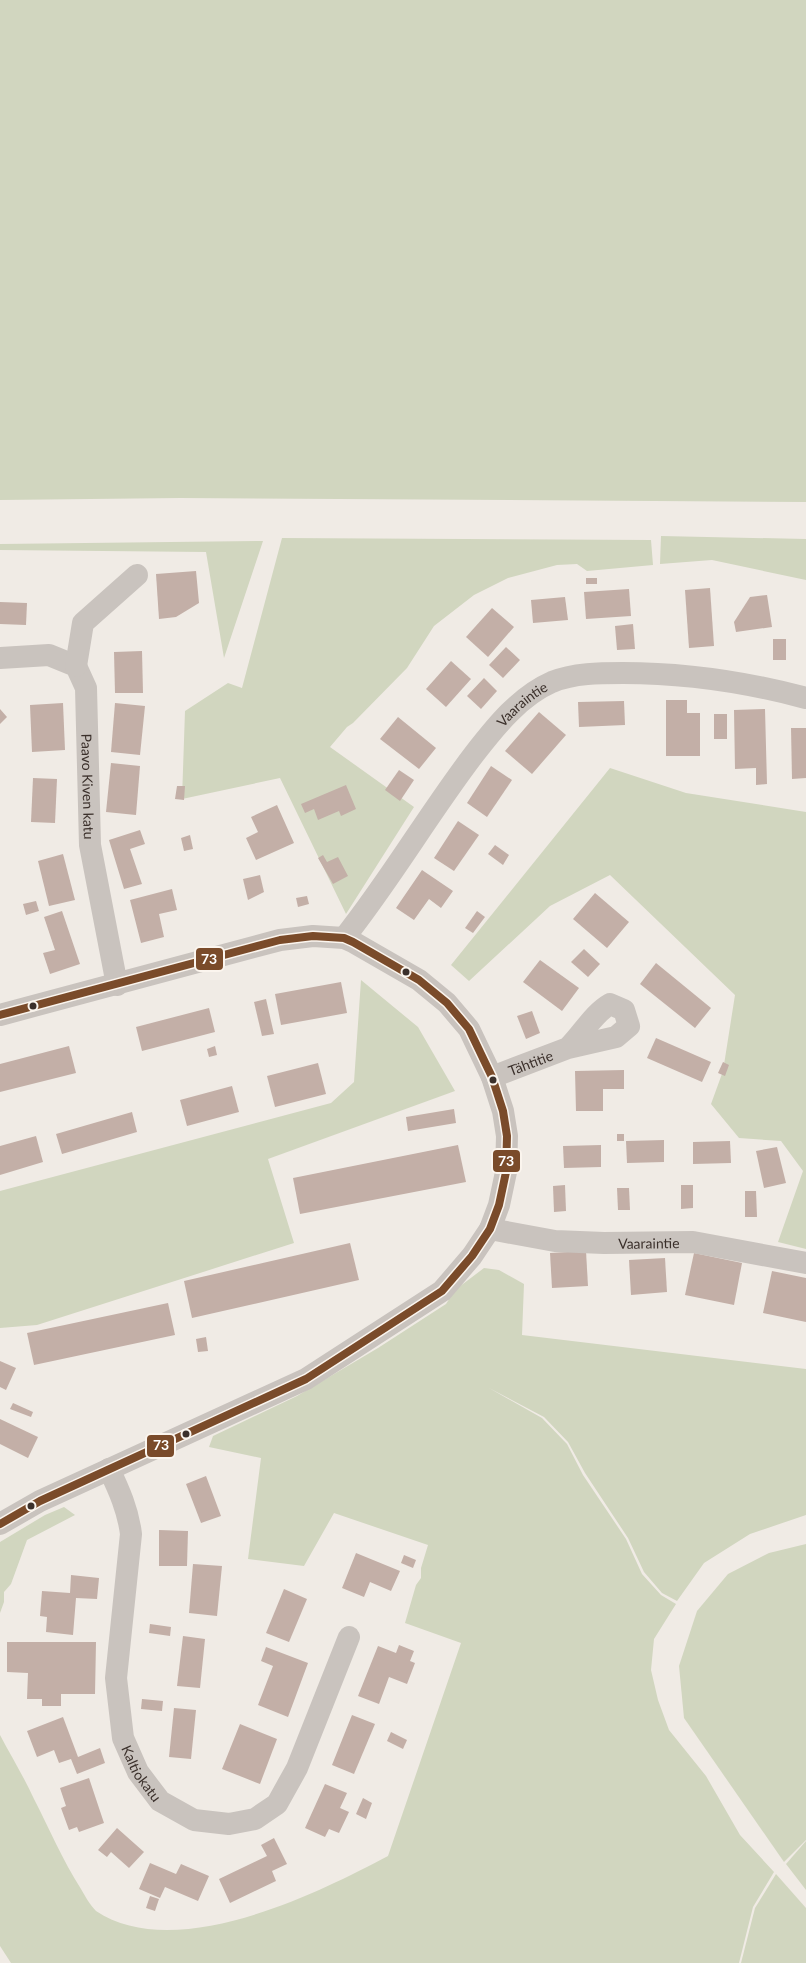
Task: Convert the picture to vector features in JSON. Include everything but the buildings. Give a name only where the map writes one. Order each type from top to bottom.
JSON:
[{"type":"street","points":[[0,658],[49,655],[76,666],[83,623],[137,575]]},
{"type":"street","name":"Paavo Kiven katu","points":[[76,666],[86,688],[90,845],[117,985]]},
{"type":"street","name":"Vaaraintie","points":[[344,938],[456,778],[489,735],[525,698],[553,682],[593,674],[659,673],[727,680],[806,698]]},
{"type":"street","points":[[0,1016],[280,940],[313,936],[344,938],[419,980],[447,1003],[469,1028],[492,1076],[503,1111],[507,1136],[506,1172],[499,1205],[490,1229],[472,1256],[442,1291],[358,1347],[306,1378],[40,1501],[0,1524]]},
{"type":"street","name":"Tähtitie","points":[[492,1076],[568,1048]]},
{"type":"street","name":"Vaaraintie","points":[[490,1229],[555,1241],[604,1244],[693,1242],[806,1263]]},
{"type":"street","name":"Kaltiokatu","points":[[109,1469],[123,1500],[132,1534],[116,1678],[123,1738],[138,1772],[160,1801],[194,1820],[229,1824],[255,1819],[277,1804],[297,1768],[349,1637]]},
{"type":"green space","points":[[0,0],[806,0],[806,502],[180,498],[0,500]]},
{"type":"green space","points":[[661,536],[806,539],[806,580],[712,560],[660,564]]},
{"type":"green space","points":[[282,538],[651,540],[653,565],[587,571],[577,564],[557,565],[508,578],[474,595],[434,626],[407,668],[347,727],[330,747],[414,807],[346,914],[280,778],[182,799],[185,711],[228,683],[242,688]]},
{"type":"green space","points":[[263,541],[224,658],[206,552],[0,550],[0,544]]},
{"type":"green space","points":[[610,768],[686,793],[806,812],[806,1249],[778,1242],[803,1171],[781,1141],[739,1138],[711,1104],[723,1071],[735,995],[610,875],[550,906],[469,981],[451,965]]},
{"type":"green space","points":[[361,980],[418,1027],[455,1091],[268,1159],[294,1243],[37,1325],[0,1328],[0,1191],[331,1103],[354,1082]]},
{"type":"green space","points":[[484,1268],[499,1270],[524,1284],[522,1335],[806,1369],[806,1515],[750,1534],[704,1563],[677,1601],[662,1593],[644,1572],[628,1538],[585,1473],[568,1442],[544,1417],[489,1388],[542,1418],[567,1444],[583,1475],[626,1539],[642,1574],[661,1595],[676,1604],[654,1639],[651,1670],[658,1700],[669,1730],[706,1776],[740,1835],[774,1872],[753,1907],[739,1963],[11,1963],[0,1946],[0,1735],[68,1867],[90,1903],[96,1911],[128,1925],[164,1930],[203,1927],[243,1918],[283,1905],[322,1889],[388,1856],[461,1643],[405,1623],[416,1585],[421,1578],[421,1568],[428,1545],[334,1513],[304,1566],[248,1559],[261,1458],[209,1447],[213,1436],[297,1396],[378,1348],[446,1304],[455,1290]]},
{"type":"green space","points":[[64,1507],[75,1515],[27,1540],[11,1584],[4,1592],[4,1602],[0,1613],[0,1542],[45,1515]]},
{"type":"green space","points":[[806,1544],[806,1840],[784,1862],[684,1718],[679,1666],[697,1611],[728,1574],[769,1553]]},
{"type":"green space","points":[[806,1841],[806,1890],[786,1864]]},
{"type":"green space","points":[[776,1874],[806,1908],[806,1963],[741,1963],[755,1908]]},
{"type":"transit line","name":"73","points":[[0,1015],[280,940],[313,936],[344,938],[419,980],[447,1003],[469,1029],[492,1077],[503,1111],[507,1136],[506,1172],[499,1205],[490,1229],[472,1256],[442,1291],[306,1379],[40,1501],[0,1524]]}]
